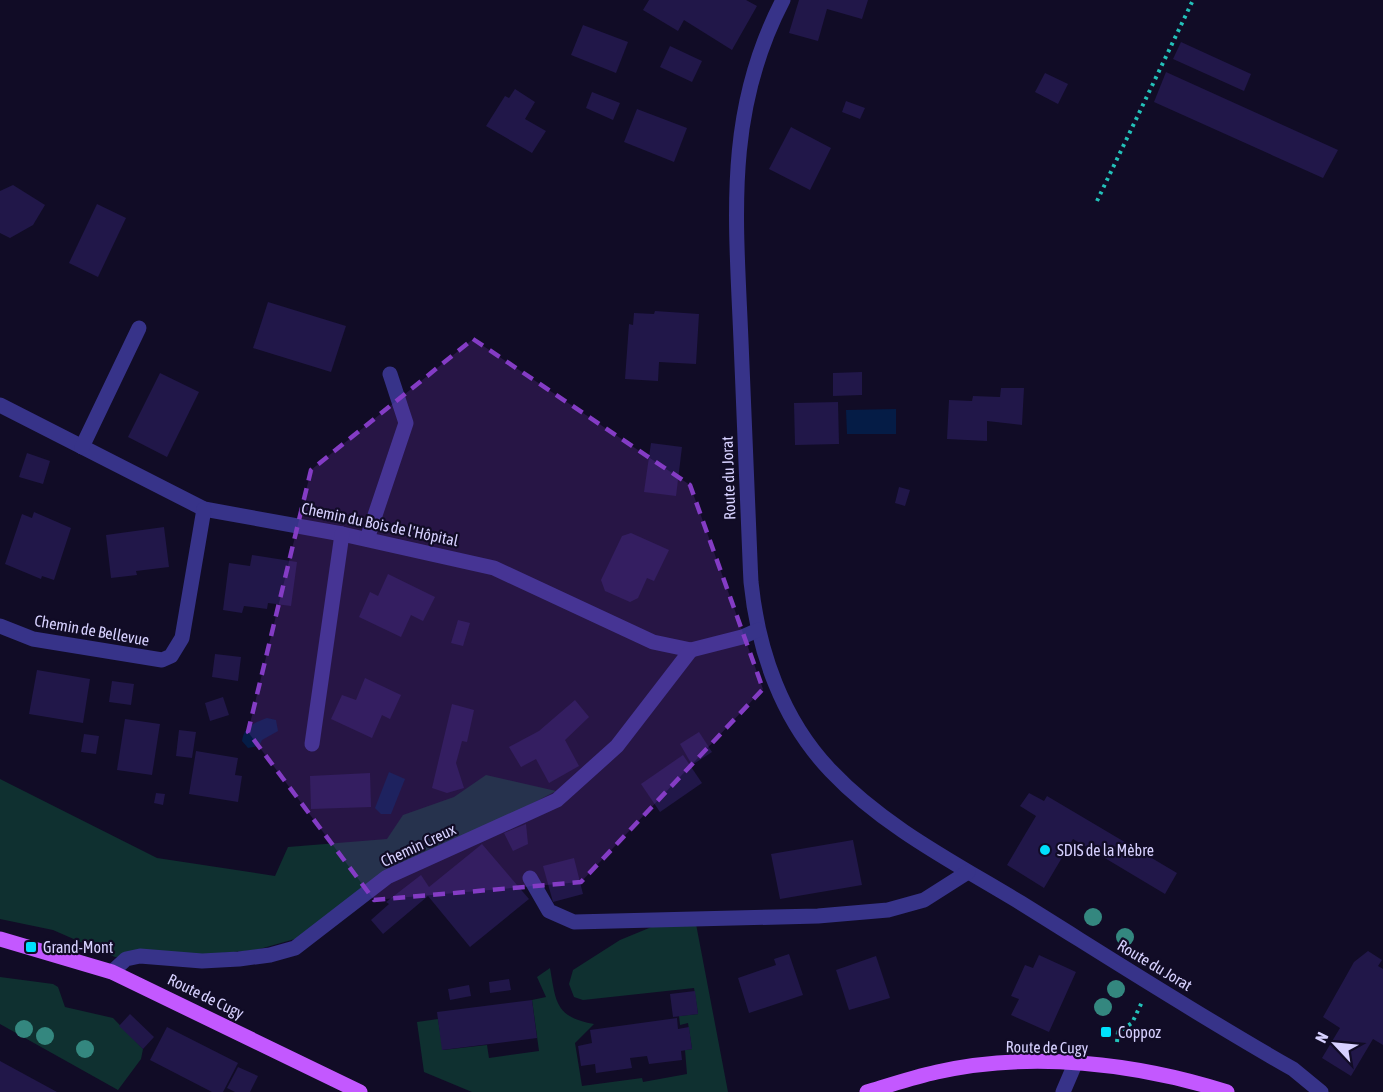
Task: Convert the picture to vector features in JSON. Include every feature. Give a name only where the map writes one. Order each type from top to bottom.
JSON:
[{"type":"main road","name":"Route de Cugy","points":[[0,939],[112,972],[360,1092]]},
{"type":"main road","name":"Route de Cugy","points":[[0,948],[31,947]]},
{"type":"main road","name":"Route de Cugy","points":[[867,1092],[937,1072],[980,1065],[1022,1062],[1075,1064],[1171,1076],[1227,1092]]},
{"type":"street","name":"Route du Jorat","points":[[783,0],[755,66],[741,124],[738,152],[737,234],[751,582],[758,630],[780,696],[793,720],[830,770],[873,810],[968,872],[1293,1069],[1321,1092]]},
{"type":"street","points":[[82,447],[139,328]]},
{"type":"street","points":[[367,539],[406,423],[390,374]]},
{"type":"street","name":"Chemin du Bois de l'Hôpital","points":[[0,405],[204,509],[367,539],[494,568],[653,642],[691,650],[742,637],[758,630]]},
{"type":"street","name":"Chemin de Bellevue","points":[[0,626],[33,639],[162,660],[171,656],[182,638],[204,509]]},
{"type":"street","points":[[312,744],[342,534]]},
{"type":"street","name":"Chemin Creux","points":[[112,972],[126,959],[140,956],[202,961],[270,956],[295,948],[387,878],[557,800],[617,746],[691,650]]},
{"type":"street","points":[[530,878],[549,911],[574,922],[818,916],[888,910],[924,900],[968,872]]},
{"type":"street","points":[[1063,1092],[1075,1064]]},
{"type":"path","points":[[1097,201],[1193,0]]},
{"type":"path","points":[[1117,1042],[1118,1032],[1132,1023],[1142,1002]]},
{"type":"highlighted area","points":[[473,339],[690,485],[763,689],[581,882],[374,900],[248,732],[311,470]]},
{"type":"green space","points":[[486,775],[556,791],[459,842],[302,937],[256,950],[201,955],[115,957],[53,930],[0,919],[0,779],[157,858],[275,876],[288,847],[387,839],[403,815],[454,797]]},
{"type":"green space","points":[[696,924],[728,1092],[472,1092],[424,1072],[417,1022],[438,1019],[443,1050],[487,1045],[489,1058],[539,1051],[532,1000],[546,997],[537,977],[550,968],[556,999],[560,1006],[572,1017],[594,1024],[575,1043],[582,1086],[642,1078],[643,1082],[687,1074],[685,1050],[692,1049],[688,1023],[680,1025],[679,1016],[698,1014],[694,988],[583,1000],[574,997],[569,984],[573,970],[620,940],[654,926]]},
{"type":"green space","points":[[0,977],[53,984],[58,987],[65,1007],[113,1018],[143,1049],[141,1059],[118,1090],[0,1024]]},
{"type":"water","points":[[896,409],[896,434],[847,434],[846,410]]},
{"type":"water","points":[[267,718],[276,720],[278,731],[262,740],[259,746],[248,748],[242,741],[247,728]]},
{"type":"water","points":[[389,772],[405,779],[391,814],[381,814],[375,808]]},
{"type":"building","points":[[649,0],[746,0],[757,6],[732,50],[684,20],[678,31],[643,10]]},
{"type":"building","points":[[799,0],[868,0],[862,19],[827,9],[818,41],[789,33]]},
{"type":"building","points":[[583,25],[628,42],[616,73],[571,55]]},
{"type":"building","points":[[1181,42],[1251,74],[1244,91],[1173,59]]},
{"type":"building","points":[[670,46],[702,61],[692,82],[660,67]]},
{"type":"building","points":[[1166,72],[1338,150],[1323,178],[1154,102]]},
{"type":"building","points":[[1045,73],[1068,84],[1058,104],[1035,92]]},
{"type":"building","points":[[515,89],[535,102],[525,119],[546,131],[532,153],[486,126],[505,96],[509,98]]},
{"type":"building","points":[[592,92],[620,103],[613,120],[586,108]]},
{"type":"building","points":[[846,101],[865,108],[860,119],[842,112]]},
{"type":"building","points":[[637,109],[687,128],[674,162],[624,142]]},
{"type":"building","points":[[791,127],[831,148],[810,190],[769,169]]},
{"type":"building","points":[[13,185],[45,205],[33,225],[10,238],[0,233],[0,191]]},
{"type":"building","points":[[97,204],[126,218],[98,277],[69,263]]},
{"type":"building","points":[[268,302],[346,326],[331,372],[253,348]]},
{"type":"building","points":[[655,311],[699,314],[696,364],[659,362],[658,381],[625,379],[629,324],[633,325],[634,313],[654,314]]},
{"type":"building","points":[[862,372],[862,395],[833,396],[833,373]]},
{"type":"building","points":[[160,373],[199,392],[167,457],[128,437]]},
{"type":"building","points":[[1001,388],[1024,388],[1022,425],[987,421],[987,441],[947,439],[949,400],[972,401],[973,396],[1000,397]]},
{"type":"building","points":[[838,402],[839,444],[795,445],[794,403]]},
{"type":"building","points":[[651,443],[682,447],[676,496],[644,492]]},
{"type":"building","points":[[27,453],[50,461],[43,484],[19,477]]},
{"type":"building","points":[[899,487],[910,490],[905,506],[895,503]]},
{"type":"building","points":[[34,512],[71,528],[54,580],[42,576],[41,579],[5,564],[22,514],[32,518]]},
{"type":"building","points":[[164,527],[169,567],[136,571],[137,575],[111,578],[106,535]]},
{"type":"building","points":[[631,533],[669,550],[654,581],[647,578],[638,598],[630,602],[605,591],[601,580],[622,536]]},
{"type":"building","points":[[252,555],[297,562],[291,606],[268,603],[267,609],[244,606],[242,613],[223,610],[229,563],[250,566]]},
{"type":"building","points":[[388,574],[435,597],[423,621],[411,615],[401,637],[359,617],[370,592],[378,596]]},
{"type":"building","points":[[458,620],[470,623],[463,646],[451,643]]},
{"type":"building","points":[[215,654],[241,657],[238,681],[212,677]]},
{"type":"building","points":[[37,670],[90,679],[83,723],[29,714]]},
{"type":"building","points":[[365,678],[401,695],[390,719],[382,715],[372,738],[331,719],[342,695],[356,700]]},
{"type":"building","points":[[112,681],[134,684],[131,705],[109,702]]},
{"type":"building","points":[[223,697],[229,715],[210,721],[205,703]]},
{"type":"building","points":[[575,700],[589,717],[565,740],[579,766],[549,783],[536,759],[521,767],[509,747],[539,731]]},
{"type":"building","points":[[452,704],[474,710],[467,742],[462,741],[456,763],[464,788],[447,793],[432,788]]},
{"type":"building","points":[[125,719],[160,724],[152,775],[117,770]]},
{"type":"building","points":[[179,730],[196,732],[192,758],[176,756]]},
{"type":"building","points":[[699,732],[712,752],[692,765],[680,744]]},
{"type":"building","points":[[84,734],[99,736],[96,754],[81,752]]},
{"type":"building","points":[[196,751],[238,758],[235,775],[242,776],[238,802],[189,794]]},
{"type":"building","points":[[683,755],[702,783],[660,812],[641,784]]},
{"type":"building","points":[[370,773],[371,807],[311,809],[310,776]]},
{"type":"building","points":[[156,793],[165,794],[163,805],[154,803]]},
{"type":"building","points":[[1029,793],[1044,801],[1047,796],[1177,873],[1165,894],[1073,839],[1044,888],[1007,865],[1036,816],[1020,806]]},
{"type":"building","points":[[526,824],[528,844],[513,851],[504,833]]},
{"type":"building","points":[[853,840],[862,885],[780,899],[771,854]]},
{"type":"building","points":[[482,844],[529,899],[470,947],[428,896],[383,934],[371,920],[389,904],[386,902],[421,875],[429,887]]},
{"type":"building","points":[[574,858],[583,894],[553,902],[543,866]]},
{"type":"building","points":[[1368,951],[1382,960],[1378,966],[1383,969],[1383,1045],[1373,1039],[1351,1076],[1322,1058],[1340,1028],[1323,1017],[1354,962]]},
{"type":"building","points":[[789,954],[803,995],[749,1013],[738,978],[776,965],[774,959]]},
{"type":"building","points":[[1039,955],[1076,972],[1049,1032],[1011,1015],[1019,999],[1011,996],[1025,965],[1033,968]]},
{"type":"building","points":[[876,956],[890,998],[849,1010],[836,970]]},
{"type":"building","points":[[509,979],[511,990],[490,993],[489,982]]},
{"type":"building","points":[[469,985],[471,996],[450,1000],[448,989]]},
{"type":"building","points":[[695,991],[698,1014],[673,1017],[670,994]]},
{"type":"building","points":[[532,1000],[537,1038],[442,1050],[437,1012]]},
{"type":"building","points":[[130,1014],[154,1037],[143,1049],[119,1026]]},
{"type":"building","points":[[677,1018],[678,1029],[689,1027],[692,1049],[681,1051],[682,1060],[649,1064],[647,1056],[630,1058],[632,1068],[596,1073],[595,1064],[581,1066],[578,1046],[592,1043],[590,1030]]},
{"type":"building","points":[[167,1027],[238,1063],[223,1092],[212,1092],[150,1060]]},
{"type":"building","points":[[0,1061],[57,1092],[0,1092]]},
{"type":"building","points":[[238,1067],[258,1076],[250,1092],[235,1092],[227,1088]]},
{"type":"place","name":"SDIS de la Mèbre","points":[[1045,850]]},
{"type":"place","name":"Grand-Mont","points":[[31,947]]},
{"type":"place","name":"Coppoz","points":[[1106,1032]]}]
